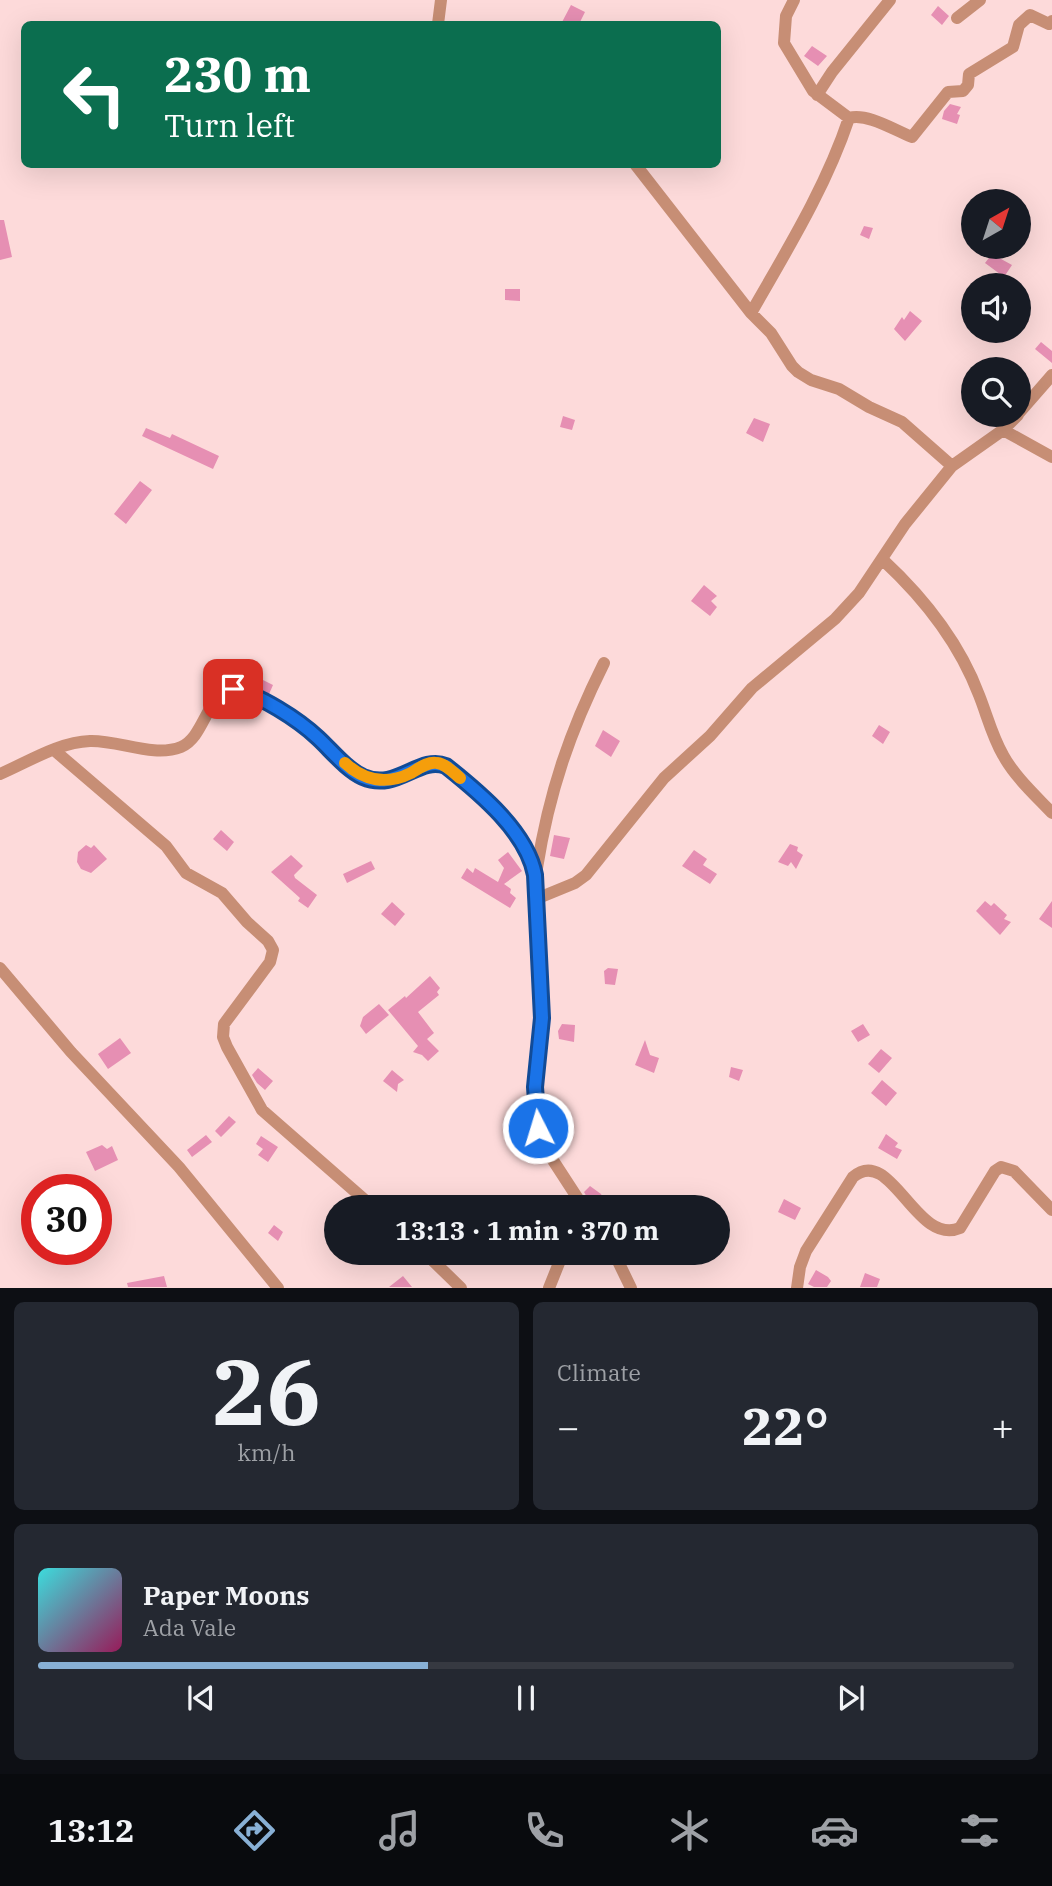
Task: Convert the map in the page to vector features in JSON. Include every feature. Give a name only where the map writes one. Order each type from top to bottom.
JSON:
[{"type":"street","points":[[438,21],[441,0]]},
{"type":"street","points":[[793,0],[786,16],[784,43],[817,95],[849,118]]},
{"type":"street","points":[[817,95],[832,72],[890,0]]},
{"type":"street","points":[[957,18],[980,0]]},
{"type":"street","points":[[849,118],[854,116],[912,136],[948,92],[963,91],[968,85],[969,74],[1013,47],[1019,25],[1030,15],[1049,24],[1052,22]]},
{"type":"street","points":[[751,313],[813,202],[844,135],[849,118]]},
{"type":"street","points":[[638,168],[751,313],[771,334],[798,372],[811,380],[839,388],[869,407],[902,422],[952,466]]},
{"type":"street","points":[[1031,399],[1052,375]]},
{"type":"street","points":[[536,899],[575,883],[586,875],[656,785],[710,736],[752,688],[835,619],[859,593],[883,561],[905,524],[952,466],[1003,429],[1052,457]]},
{"type":"street","points":[[883,561],[914,588],[956,646],[979,694],[1002,754],[1010,767],[1052,813]]},
{"type":"street","points":[[535,875],[546,812],[561,764],[576,721],[604,663]]},
{"type":"street","points":[[0,774],[54,750],[93,741],[154,749],[180,747],[193,737],[223,693],[233,689],[277,709],[303,726],[364,777],[380,780],[399,777],[432,762],[446,766],[513,828],[532,859],[542,1018],[537,1060],[536,1112],[545,1148],[570,1195]]},
{"type":"street","points":[[54,750],[166,846],[186,873],[222,893],[270,944],[273,954],[267,967],[226,1020],[223,1029],[227,1047],[262,1110],[359,1195]]},
{"type":"street","points":[[0,968],[71,1052],[179,1167],[278,1287]]},
{"type":"street","points":[[797,1287],[806,1251],[858,1172],[873,1171],[887,1178],[919,1216],[947,1231],[960,1228],[995,1171],[1001,1167],[1014,1171],[1052,1210]]},
{"type":"street","points":[[438,1265],[461,1287]]},
{"type":"street","points":[[549,1287],[559,1265]]},
{"type":"street","points":[[620,1265],[631,1287]]},
{"type":"building","points":[[571,5],[585,12],[580,21],[563,21]]},
{"type":"building","points":[[938,6],[949,16],[942,25],[931,15]]},
{"type":"building","points":[[812,46],[827,56],[818,66],[804,56]]},
{"type":"building","points":[[950,104],[961,107],[957,114],[960,115],[957,124],[942,119]]},
{"type":"building","points":[[0,220],[4,220],[12,257],[0,260]]},
{"type":"building","points":[[864,226],[873,228],[869,239],[860,235]]},
{"type":"building","points":[[988,259],[1001,259],[1012,265],[1007,273],[999,273],[985,263]]},
{"type":"building","points":[[505,289],[520,289],[520,301],[505,300]]},
{"type":"building","points":[[910,311],[922,321],[905,341],[894,329]]},
{"type":"building","points":[[1041,342],[1052,351],[1052,363],[1035,349]]},
{"type":"building","points":[[563,416],[575,420],[572,430],[560,427]]},
{"type":"building","points":[[754,418],[770,424],[763,442],[746,433]]},
{"type":"building","points":[[146,428],[170,438],[172,434],[219,456],[213,469],[142,436]]},
{"type":"building","points":[[140,481],[152,490],[126,524],[114,514]]},
{"type":"building","points":[[704,585],[717,596],[711,601],[717,607],[710,616],[691,601]]},
{"type":"building","points":[[245,671],[273,685],[269,694],[239,682]]},
{"type":"building","points":[[879,725],[890,732],[883,744],[872,736]]},
{"type":"building","points":[[603,730],[620,741],[611,757],[595,746]]},
{"type":"building","points":[[221,830],[234,842],[227,851],[213,839]]},
{"type":"building","points":[[554,835],[570,838],[564,859],[550,856]]},
{"type":"building","points":[[790,844],[798,847],[797,851],[803,855],[796,869],[791,862],[788,866],[778,862]]},
{"type":"building","points":[[86,845],[91,848],[94,845],[107,859],[91,873],[81,869],[77,862],[78,852]]},
{"type":"building","points":[[694,850],[707,859],[703,865],[717,874],[710,884],[682,866]]},
{"type":"building","points":[[508,852],[522,871],[504,884],[516,898],[510,908],[461,878],[467,868],[473,873],[475,868],[498,882],[504,868],[498,860]]},
{"type":"building","points":[[291,855],[303,866],[294,875],[295,878],[317,895],[308,908],[271,872]]},
{"type":"building","points":[[371,861],[375,869],[347,883],[343,874]]},
{"type":"building","points":[[985,901],[991,906],[994,903],[1007,915],[1004,919],[1011,922],[1000,935],[976,911]]},
{"type":"building","points":[[1052,901],[1052,928],[1039,919]]},
{"type":"building","points":[[392,902],[405,914],[395,926],[381,914]]},
{"type":"building","points":[[608,968],[618,969],[615,985],[605,984],[604,971]]},
{"type":"building","points":[[430,976],[440,988],[437,992],[439,995],[418,1012],[434,1033],[427,1039],[439,1051],[428,1061],[413,1052],[418,1046],[388,1010]]},
{"type":"building","points":[[379,1004],[389,1015],[366,1034],[360,1026],[363,1017]]},
{"type":"building","points":[[562,1024],[575,1025],[574,1042],[559,1039],[558,1031]]},
{"type":"building","points":[[863,1024],[870,1035],[858,1042],[851,1031]]},
{"type":"building","points":[[120,1038],[131,1053],[108,1069],[98,1054]]},
{"type":"building","points":[[645,1040],[650,1055],[659,1058],[654,1073],[635,1065]]},
{"type":"building","points":[[881,1049],[892,1058],[879,1073],[868,1064]]},
{"type":"building","points":[[731,1067],[743,1070],[739,1081],[729,1077]]},
{"type":"building","points":[[258,1068],[273,1081],[265,1090],[252,1075]]},
{"type":"building","points":[[392,1070],[404,1080],[398,1084],[397,1092],[383,1081]]},
{"type":"building","points":[[882,1080],[897,1093],[886,1106],[871,1093]]},
{"type":"building","points":[[229,1116],[236,1122],[221,1137],[215,1131]]},
{"type":"building","points":[[886,1134],[898,1143],[895,1147],[902,1150],[897,1159],[878,1148]]},
{"type":"building","points":[[206,1135],[212,1142],[192,1157],[187,1150]]},
{"type":"building","points":[[261,1136],[278,1147],[268,1162],[258,1155],[263,1149],[256,1144]]},
{"type":"building","points":[[102,1145],[107,1149],[112,1146],[118,1160],[95,1171],[86,1152]]},
{"type":"building","points":[[590,1186],[602,1195],[586,1195],[584,1192]]},
{"type":"building","points":[[784,1199],[801,1208],[795,1220],[778,1212]]},
{"type":"building","points":[[274,1225],[283,1232],[278,1241],[268,1233]]},
{"type":"building","points":[[816,1270],[831,1281],[827,1287],[808,1284]]},
{"type":"building","points":[[865,1273],[880,1279],[877,1287],[860,1287]]},
{"type":"building","points":[[164,1276],[167,1287],[128,1287],[127,1283]]},
{"type":"building","points":[[403,1276],[412,1287],[389,1287]]},
{"type":"slow traffic","points":[[345,763],[356,773],[371,779],[399,777],[432,762],[446,766],[460,778]]},
{"type":"route","points":[[233,689],[277,709],[315,734],[349,767],[364,777],[380,780],[399,777],[432,762],[446,766],[521,837],[532,859],[535,875],[542,976],[542,1018],[535,1087],[538,1128]]}]
